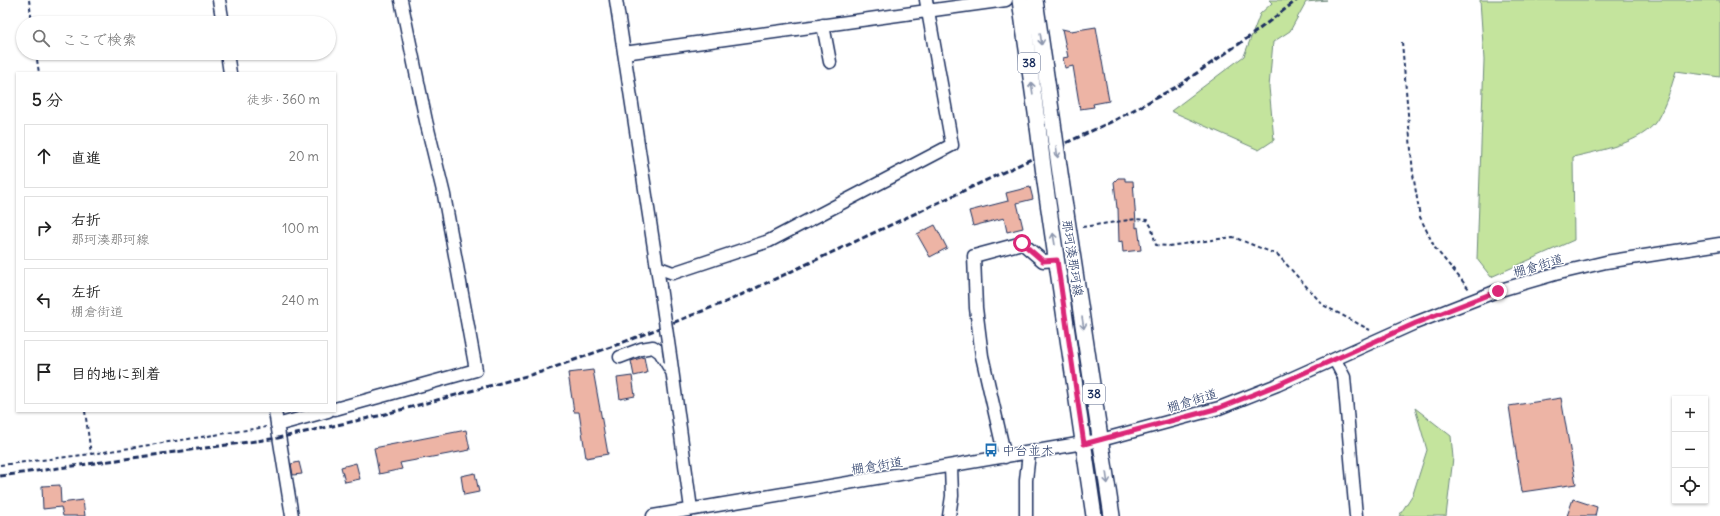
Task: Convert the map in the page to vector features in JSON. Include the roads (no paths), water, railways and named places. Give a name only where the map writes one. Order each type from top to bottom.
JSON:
[{"type":"main road","name":"那珂湊那珂線","points":[[1020,0],[1094,516]]},
{"type":"main road","name":"那珂湊那珂線","points":[[1035,0],[1112,516]]},
{"type":"street","points":[[219,0],[222,16]]},
{"type":"street","points":[[336,409],[476,370],[444,195],[426,121],[401,0]]},
{"type":"street","points":[[616,0],[672,367],[691,509]]},
{"type":"street","points":[[624,53],[823,25],[927,5],[1006,0]]},
{"type":"street","points":[[657,267],[673,273],[769,241],[952,145],[927,5]]},
{"type":"street","points":[[823,25],[830,62]]},
{"type":"street","points":[[228,60],[230,72]]},
{"type":"street","points":[[1005,457],[982,356],[976,308],[974,256],[1022,243],[1043,261],[1057,260]]},
{"type":"street","name":"棚倉街道","points":[[653,516],[1101,440],[1219,408],[1498,291],[1554,274],[1606,262],[1720,244]]},
{"type":"street","points":[[620,357],[641,349],[653,347],[660,352],[672,367]]},
{"type":"street","points":[[1335,360],[1344,377],[1356,516]]},
{"type":"street","points":[[275,412],[292,516]]},
{"type":"street","points":[[277,425],[324,412]]},
{"type":"street","points":[[1026,516],[1026,480],[1029,453]]},
{"type":"street","points":[[949,516],[952,496],[952,466]]},
{"type":"street","points":[[721,516],[722,504]]},
{"type":"railway","points":[[0,476],[278,438],[378,416],[541,372],[619,344],[728,301],[1115,120],[1178,86],[1249,37],[1297,0]]},
{"type":"place","name":"中台並木","points":[[991,450]]}]
